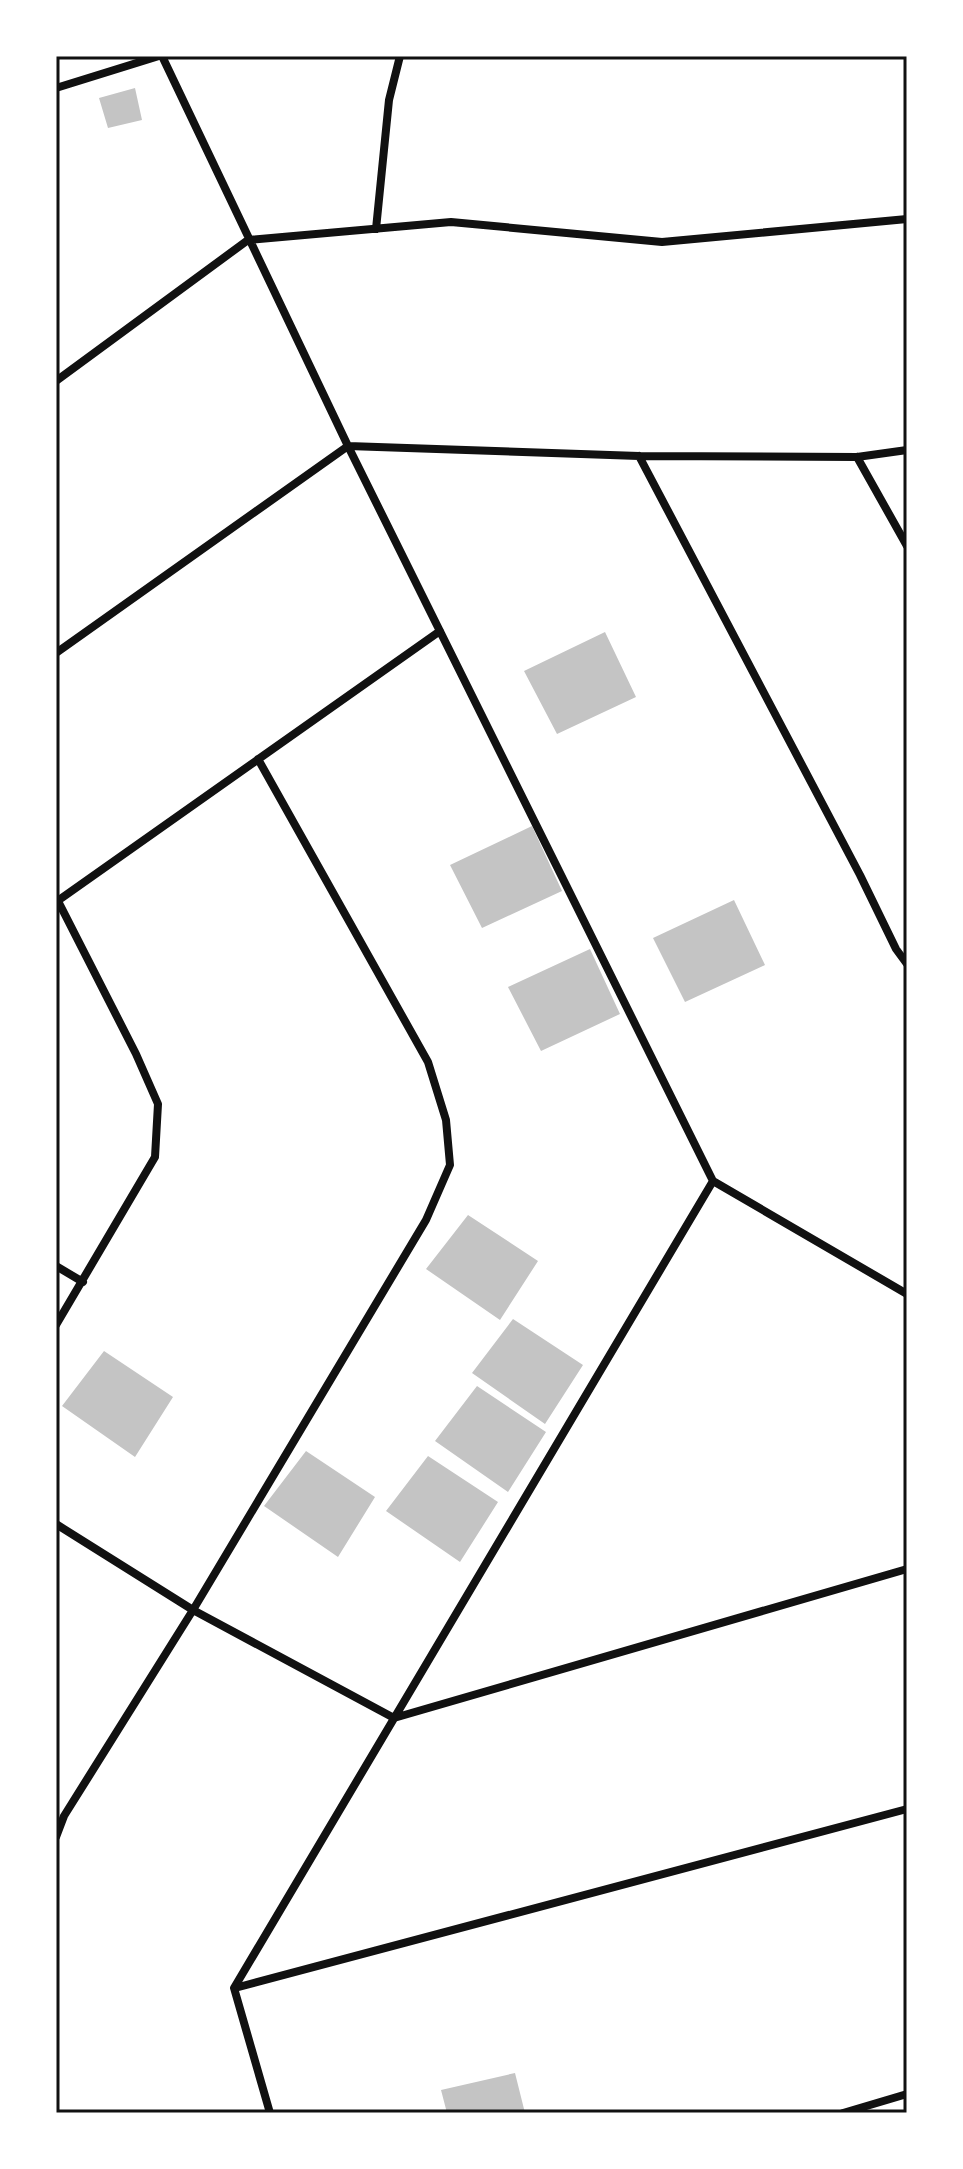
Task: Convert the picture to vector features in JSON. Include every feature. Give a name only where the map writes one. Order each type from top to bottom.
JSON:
[{"type":"street","points":[[56,88],[160,56],[348,446],[713,1181],[907,1294]]},
{"type":"street","points":[[376,229],[389,100],[400,56]]},
{"type":"street","points":[[56,381],[248,240],[451,222],[662,242],[907,219]]},
{"type":"street","points":[[56,653],[348,446],[639,456],[857,457],[907,450]]},
{"type":"street","points":[[639,456],[896,949],[907,964]]},
{"type":"street","points":[[857,457],[907,546]]},
{"type":"street","points":[[56,1325],[155,1157],[158,1104],[136,1054],[57,901],[440,631]]},
{"type":"street","points":[[56,1837],[64,1816],[193,1610],[426,1220],[450,1165],[446,1120],[428,1062],[258,759]]},
{"type":"street","points":[[270,2113],[234,1988],[713,1181]]},
{"type":"street","points":[[56,1266],[83,1282]]},
{"type":"street","points":[[56,1524],[193,1610],[394,1718],[907,1569]]},
{"type":"street","points":[[234,1988],[907,1809]]},
{"type":"street","points":[[843,2113],[907,2094]]},
{"type":"building","points":[[135,88],[142,120],[108,128],[99,98]]},
{"type":"building","points":[[605,632],[636,697],[557,734],[524,671]]},
{"type":"building","points":[[532,826],[562,891],[482,928],[450,865]]},
{"type":"building","points":[[734,900],[765,965],[685,1002],[653,938]]},
{"type":"building","points":[[590,949],[620,1014],[541,1051],[508,987]]},
{"type":"building","points":[[468,1215],[538,1261],[500,1320],[426,1269]]},
{"type":"building","points":[[513,1319],[583,1365],[545,1424],[472,1373]]},
{"type":"building","points":[[104,1351],[173,1397],[135,1457],[62,1406]]},
{"type":"building","points":[[477,1386],[546,1432],[508,1492],[435,1441]]},
{"type":"building","points":[[306,1451],[375,1497],[338,1557],[264,1506]]},
{"type":"building","points":[[428,1456],[498,1502],[460,1562],[386,1511]]},
{"type":"building","points":[[515,2073],[525,2113],[447,2113],[441,2090]]}]
